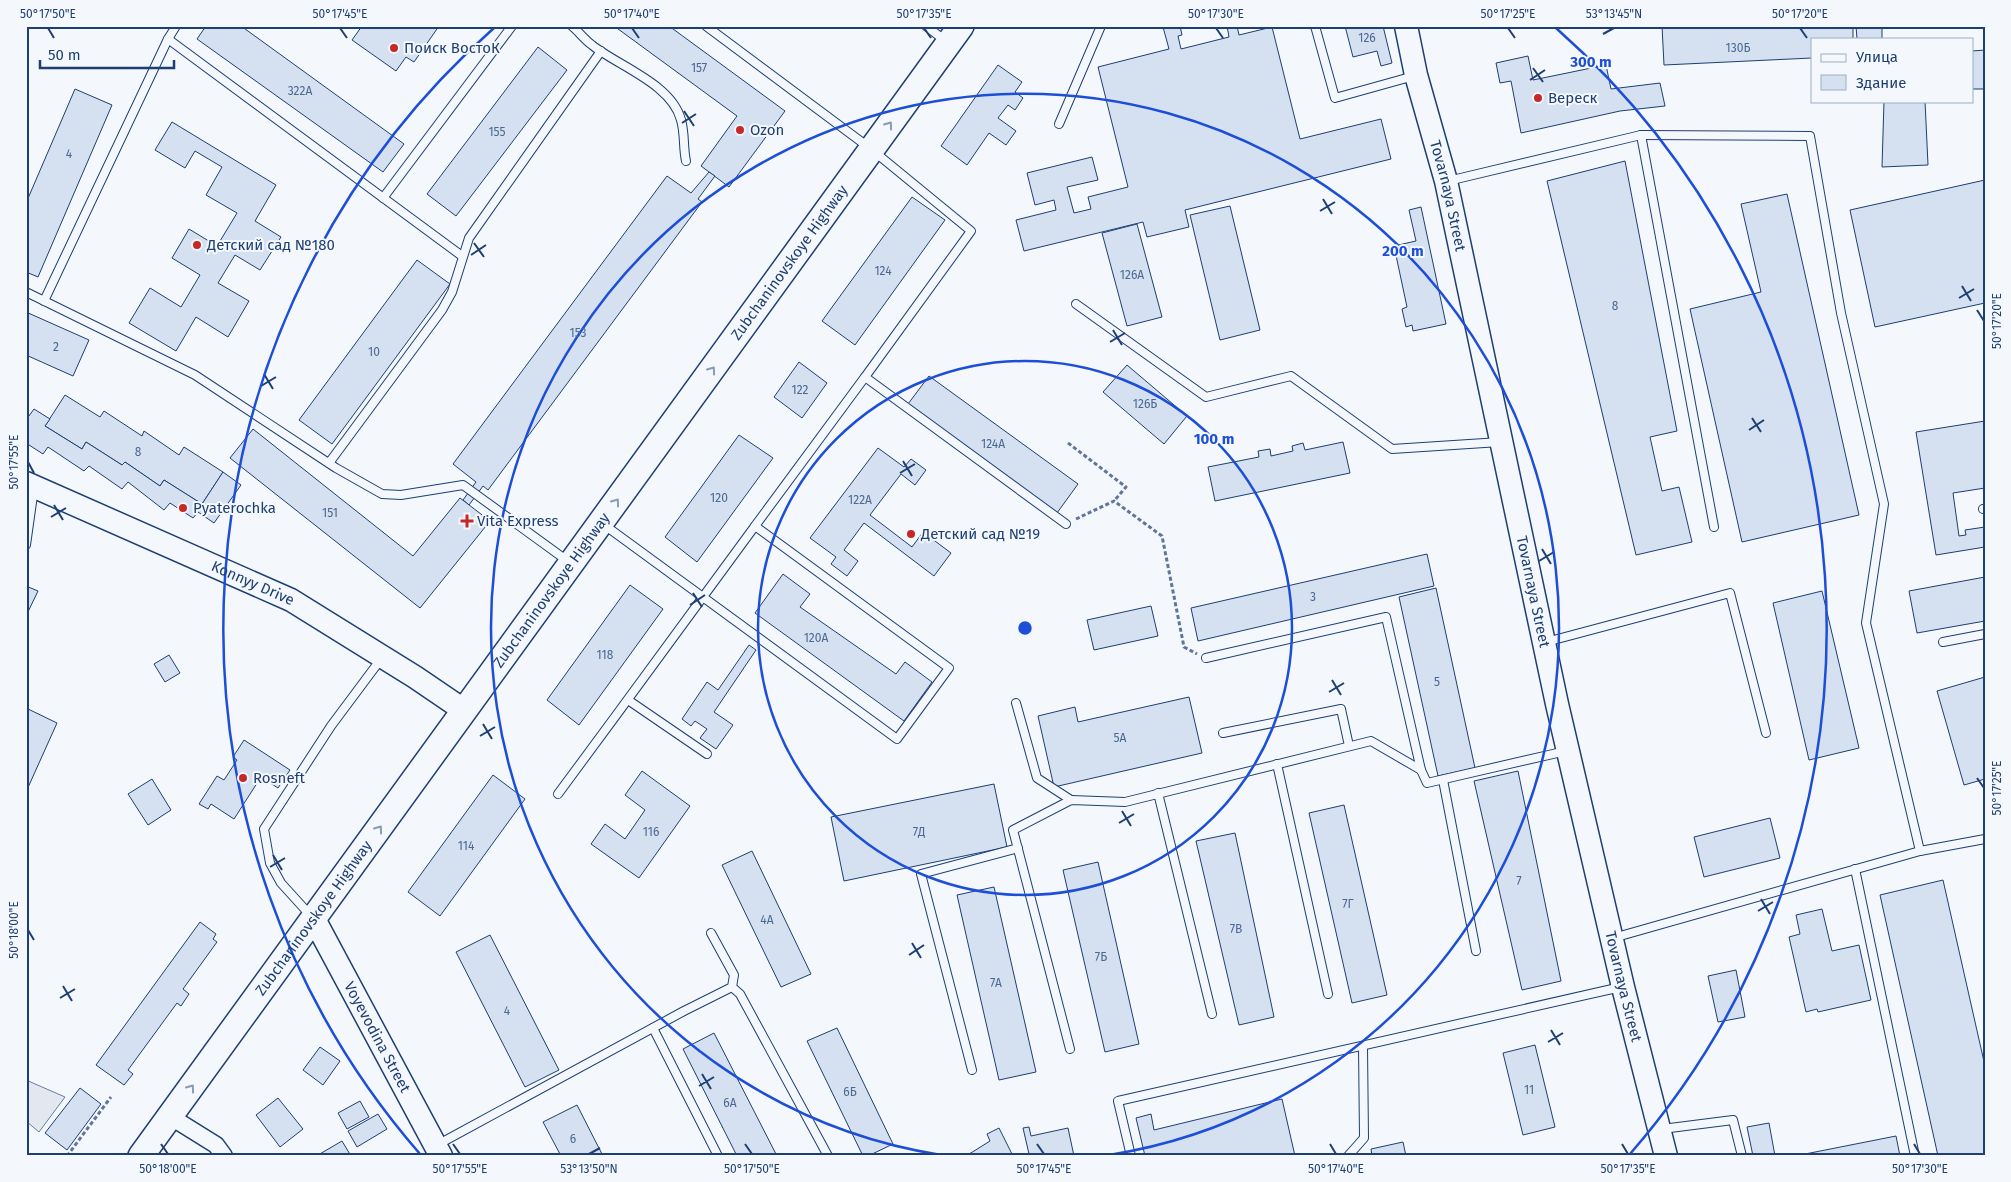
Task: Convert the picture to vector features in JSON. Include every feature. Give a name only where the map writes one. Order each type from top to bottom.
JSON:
[{"type":"main road","name":"Zubchaninovskoye Highway","points":[[141,1156],[955,35]]},
{"type":"street","name":"Tovarnaya Street","points":[[1406,26],[1416,75],[1446,181],[1500,442],[1568,750],[1623,987],[1666,1156]]},
{"type":"street","name":"Konnyy Drive","points":[[30,485],[291,600],[415,677],[464,711]]},
{"type":"street","name":"Voyevodina Street","points":[[314,919],[438,1151]]},
{"type":"street","points":[[170,1117],[216,1145],[224,1156]]},
{"type":"lane","points":[[44,301],[168,39],[176,26]]},
{"type":"lane","points":[[383,198],[512,26]]},
{"type":"lane","points":[[572,26],[592,46],[651,82],[674,105],[681,119],[683,150],[686,161]]},
{"type":"lane","points":[[558,794],[971,232],[872,149],[706,26]]},
{"type":"lane","points":[[926,26],[955,35]]},
{"type":"lane","points":[[1059,124],[1101,26]]},
{"type":"lane","points":[[1315,26],[1335,98],[1416,75]]},
{"type":"lane","points":[[168,39],[462,256]]},
{"type":"lane","points":[[329,463],[442,310],[452,292],[469,238],[601,51]]},
{"type":"lane","points":[[1446,181],[1640,135],[1810,136],[1842,313],[1884,504],[1866,623],[1920,851]]},
{"type":"lane","points":[[1640,135],[1714,526]]},
{"type":"lane","points":[[26,292],[195,375],[329,463],[382,494],[401,495],[463,485],[571,564]]},
{"type":"lane","points":[[1076,304],[1206,397],[1291,376],[1392,450],[1500,442]]},
{"type":"lane","points":[[865,377],[1066,524]]},
{"type":"lane","points":[[26,545],[30,485]]},
{"type":"lane","points":[[601,523],[897,739],[949,668],[755,526]]},
{"type":"lane","points":[[1544,642],[1730,593],[1766,733]]},
{"type":"lane","points":[[1206,658],[1386,617],[1421,770],[1427,783],[1568,750]]},
{"type":"lane","points":[[1943,642],[1985,634]]},
{"type":"lane","points":[[314,919],[281,883],[270,863],[264,829],[331,726],[382,658]]},
{"type":"lane","points":[[628,700],[706,754]]},
{"type":"lane","points":[[1016,703],[1037,778],[1071,800]]},
{"type":"lane","points":[[1223,733],[1341,709],[1349,746]]},
{"type":"lane","points":[[1070,1049],[1013,830],[1071,800],[1125,802],[1371,741],[1421,770]]},
{"type":"lane","points":[[1276,764],[1328,994]]},
{"type":"lane","points":[[1443,780],[1476,951]]},
{"type":"lane","points":[[1158,793],[1212,1014]]},
{"type":"lane","points":[[1612,939],[1920,851],[1985,839]]},
{"type":"lane","points":[[972,1070],[921,874],[1018,848]]},
{"type":"lane","points":[[1855,869],[1916,1156]]},
{"type":"lane","points":[[711,933],[734,975],[732,987]]},
{"type":"lane","points":[[438,1151],[653,1028],[732,987]]},
{"type":"lane","points":[[732,987],[740,994],[828,1156]]},
{"type":"lane","points":[[1131,1156],[1118,1100],[1364,1047],[1623,987]]},
{"type":"lane","points":[[653,1028],[718,1156]]},
{"type":"lane","points":[[1348,1156],[1364,1138],[1364,1047]]},
{"type":"lane","points":[[1660,1129],[1733,1120],[1742,1156]]},
{"type":"path","points":[[1066,524],[1114,501],[1126,487],[1068,442]]},
{"type":"path","points":[[1114,501],[1162,536],[1184,647],[1206,658]]},
{"type":"path","points":[[67,1156],[112,1097]]},
{"type":"shaded area","points":[[26,1080],[65,1097],[39,1132],[26,1121]]},
{"type":"building","points":[[206,26],[241,26],[404,144],[383,172],[197,39]]},
{"type":"building","name":"Поиск ВостоК","points":[[362,26],[439,26],[414,62],[406,57],[396,71],[352,40]]},
{"type":"building","points":[[614,26],[669,26],[785,111],[729,187],[701,166],[737,116]]},
{"type":"building","points":[[1180,26],[1182,35],[1178,36],[1181,49],[1229,37],[1227,26],[1237,26],[1239,35],[1272,27],[1300,139],[1381,119],[1391,159],[1185,210],[1189,227],[1147,237],[1143,222],[1024,251],[1016,220],[1056,210],[1054,200],[1035,205],[1027,173],[1092,157],[1098,180],[1067,187],[1074,213],[1091,209],[1088,197],[1128,187],[1098,67],[1169,49],[1163,27]]},
{"type":"building","points":[[1345,26],[1383,26],[1392,63],[1381,66],[1377,51],[1353,57]]},
{"type":"building","points":[[1662,26],[1853,26],[1853,38],[1811,38],[1811,58],[1664,65]]},
{"type":"building","points":[[1856,26],[1882,26],[1882,38],[1857,38]]},
{"type":"building","points":[[538,47],[567,70],[456,216],[427,194]]},
{"type":"building","points":[[1985,50],[1985,89],[1974,89],[1974,51]]},
{"type":"building","points":[[1528,56],[1533,80],[1606,65],[1611,89],[1660,83],[1665,106],[1620,111],[1521,133],[1511,81],[1500,83],[1496,63]]},
{"type":"building","points":[[998,65],[1022,82],[1015,92],[1023,98],[1015,110],[1008,105],[998,118],[1016,131],[1006,145],[989,133],[967,165],[941,146]]},
{"type":"building","points":[[75,89],[112,105],[38,277],[26,272],[26,203]]},
{"type":"building","points":[[1884,102],[1925,102],[1928,165],[1882,167]]},
{"type":"building","points":[[172,122],[276,185],[255,221],[281,237],[260,270],[235,255],[218,283],[249,301],[228,337],[196,317],[176,351],[129,323],[150,288],[181,307],[200,275],[172,258],[189,229],[217,246],[237,213],[206,195],[222,167],[195,151],[185,168],[155,150]]},
{"type":"building","points":[[1625,161],[1677,431],[1650,437],[1662,491],[1679,487],[1692,542],[1636,555],[1547,181]]},
{"type":"building","points":[[709,172],[715,176],[698,199],[702,202],[488,490],[483,486],[469,505],[463,500],[476,482],[453,464],[667,176],[691,193]]},
{"type":"building","points":[[1985,180],[1985,303],[1875,327],[1850,210]]},
{"type":"building","points":[[1787,194],[1859,515],[1742,542],[1690,309],[1761,292],[1741,204]]},
{"type":"building","points":[[912,197],[945,220],[855,345],[822,321]]},
{"type":"building","points":[[1230,206],[1260,330],[1220,340],[1190,215]]},
{"type":"building","points":[[1421,207],[1446,324],[1413,331],[1412,325],[1406,327],[1402,309],[1407,307],[1394,246],[1416,241],[1409,210]]},
{"type":"building","points":[[1137,224],[1162,317],[1127,326],[1102,233]]},
{"type":"building","points":[[417,260],[450,284],[332,444],[299,420]]},
{"type":"building","points":[[26,312],[89,340],[73,376],[26,355]]},
{"type":"building","points":[[799,362],[827,383],[802,418],[774,397]]},
{"type":"building","points":[[1127,365],[1187,416],[1164,444],[1103,392]]},
{"type":"building","points":[[929,376],[1078,484],[1057,513],[908,404]]},
{"type":"building","points":[[65,395],[100,417],[104,411],[142,436],[144,431],[179,455],[184,447],[223,472],[202,504],[164,480],[160,486],[125,462],[122,465],[86,442],[82,449],[45,426]]},
{"type":"building","points":[[34,409],[50,419],[45,426],[82,449],[86,442],[122,465],[125,462],[160,486],[164,480],[202,504],[223,472],[241,485],[214,523],[198,512],[193,518],[170,503],[164,510],[128,482],[122,489],[89,466],[84,471],[48,447],[43,454],[26,443],[26,420]]},
{"type":"building","points":[[1985,421],[1985,488],[1953,493],[1959,536],[1966,535],[1965,530],[1985,527],[1985,547],[1936,555],[1916,432]]},
{"type":"building","points":[[253,429],[413,556],[460,498],[490,521],[420,608],[230,458]]},
{"type":"building","points":[[739,435],[773,458],[697,562],[665,537]]},
{"type":"building","points":[[1343,442],[1350,473],[1215,501],[1208,467],[1259,457],[1258,451],[1270,449],[1271,456],[1293,451],[1292,446],[1303,443],[1305,450]]},
{"type":"building","points":[[878,448],[904,467],[911,459],[926,470],[915,485],[901,474],[870,515],[912,547],[923,532],[951,553],[934,576],[864,523],[844,550],[858,561],[847,576],[831,564],[836,557],[810,538]]},
{"type":"building","points":[[1427,554],[1434,586],[1198,641],[1191,608]]},
{"type":"building","points":[[783,574],[810,594],[800,607],[896,674],[905,662],[932,682],[904,721],[755,613]]},
{"type":"building","points":[[1985,577],[1985,621],[1917,633],[1909,591]]},
{"type":"building","points":[[630,585],[663,609],[579,725],[547,700]]},
{"type":"building","points":[[26,586],[38,591],[26,616]]},
{"type":"building","points":[[1436,588],[1475,768],[1438,776],[1399,597]]},
{"type":"building","points":[[1822,591],[1859,748],[1809,760],[1773,603]]},
{"type":"building","points":[[1151,606],[1158,636],[1094,650],[1087,620]]},
{"type":"building","points":[[749,645],[756,650],[714,712],[733,725],[716,749],[700,738],[707,729],[695,721],[691,726],[682,719],[707,682],[718,690]]},
{"type":"building","points":[[169,655],[180,673],[165,682],[154,664]]},
{"type":"building","points":[[1985,677],[1985,779],[1964,785],[1937,691]]},
{"type":"building","points":[[1189,697],[1202,753],[1054,787],[1038,716],[1075,707],[1078,722]]},
{"type":"building","points":[[26,708],[57,723],[26,792]]},
{"type":"building","name":"Rosneft","points":[[244,740],[290,770],[278,788],[261,777],[234,819],[211,804],[208,809],[199,804],[217,776],[224,780],[237,760],[233,757]]},
{"type":"building","points":[[642,771],[690,806],[639,878],[591,844],[605,824],[625,839],[645,810],[625,795]]},
{"type":"building","points":[[1518,771],[1561,981],[1522,990],[1474,781]]},
{"type":"building","points":[[493,775],[525,799],[440,916],[408,892]]},
{"type":"building","points":[[152,779],[171,810],[148,825],[128,794]]},
{"type":"building","points":[[994,784],[1007,847],[844,881],[831,817]]},
{"type":"building","points":[[1344,805],[1387,995],[1352,1003],[1309,813]]},
{"type":"building","points":[[1770,818],[1780,858],[1704,877],[1694,837]]},
{"type":"building","points":[[1235,833],[1274,1017],[1239,1025],[1196,841]]},
{"type":"building","points":[[752,851],[811,974],[781,987],[722,865]]},
{"type":"building","points":[[1098,862],[1139,1044],[1105,1052],[1063,870]]},
{"type":"building","points":[[1943,880],[1985,1066],[1985,1156],[1938,1156],[1880,895]]},
{"type":"building","points":[[994,887],[1036,1072],[999,1080],[957,895]]},
{"type":"building","points":[[1822,909],[1832,951],[1859,945],[1871,1000],[1818,1012],[1817,1009],[1806,1012],[1789,937],[1800,934],[1796,915]]},
{"type":"building","points":[[200,922],[216,934],[213,939],[217,942],[183,989],[189,994],[181,1006],[177,1003],[128,1070],[133,1074],[124,1085],[96,1065]]},
{"type":"building","points":[[490,935],[559,1070],[525,1087],[456,952]]},
{"type":"building","points":[[1736,970],[1745,1017],[1718,1022],[1708,976]]},
{"type":"building","points":[[837,1028],[893,1144],[868,1156],[863,1156],[807,1041]]},
{"type":"building","points":[[714,1033],[777,1156],[737,1156],[683,1049]]},
{"type":"building","points":[[1535,1045],[1555,1127],[1523,1135],[1503,1053]]},
{"type":"building","points":[[320,1047],[340,1061],[323,1085],[303,1070]]},
{"type":"building","points":[[80,1088],[101,1104],[67,1150],[45,1133]]},
{"type":"building","points":[[278,1098],[303,1129],[280,1147],[256,1115]]},
{"type":"building","points":[[1282,1099],[1295,1156],[1145,1156],[1136,1118],[1151,1114],[1154,1130]]},
{"type":"building","points":[[360,1101],[369,1117],[347,1129],[338,1113]]},
{"type":"building","points":[[577,1105],[603,1156],[561,1156],[543,1122]]},
{"type":"building","points":[[378,1114],[387,1129],[357,1147],[348,1131]]},
{"type":"building","points":[[1769,1123],[1775,1156],[1753,1156],[1747,1127]]},
{"type":"building","points":[[1029,1127],[1031,1136],[1068,1128],[1074,1156],[1024,1156],[1024,1154],[1029,1154],[1023,1128]]},
{"type":"building","points":[[999,1128],[1013,1156],[966,1156],[990,1141],[987,1134]]},
{"type":"building","points":[[1896,1136],[1900,1156],[1795,1156]]},
{"type":"building","points":[[342,1141],[351,1156],[318,1155]]},
{"type":"building","points":[[1403,1142],[1406,1156],[1372,1156],[1371,1149]]},
{"type":"place","name":"Поиск ВостоК","points":[[394,48]]},
{"type":"place","name":"Вереск","points":[[1538,98]]},
{"type":"place","name":"Ozon","points":[[740,130]]},
{"type":"place","name":"Детский сад №180","points":[[197,245]]},
{"type":"place","name":"Pyaterochka","points":[[183,508]]},
{"type":"place","name":"Vita Express","points":[[467,521]]},
{"type":"place","name":"Детский сад №19","points":[[911,534]]},
{"type":"place","name":"Rosneft","points":[[243,778]]}]
